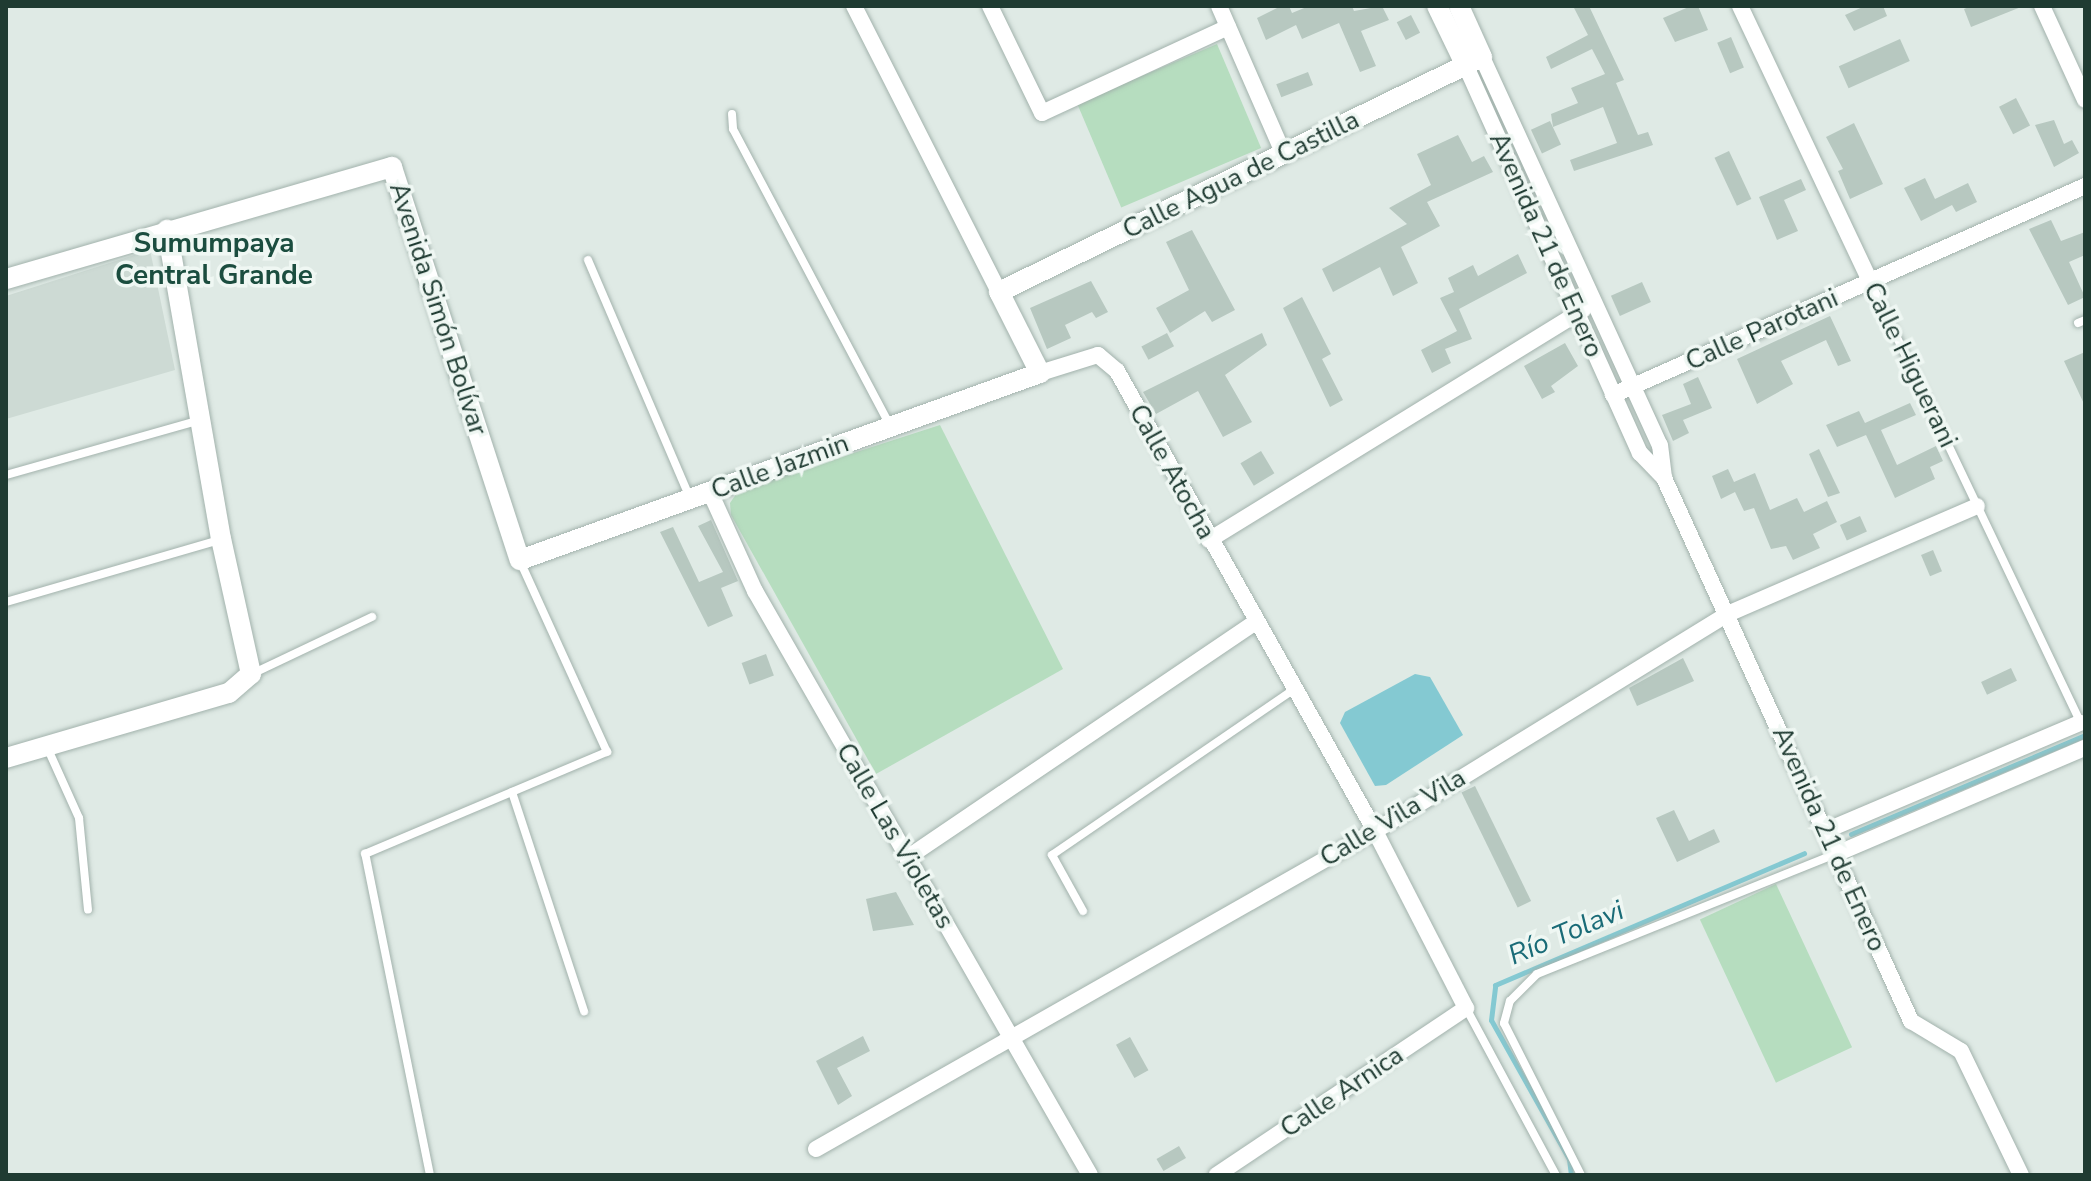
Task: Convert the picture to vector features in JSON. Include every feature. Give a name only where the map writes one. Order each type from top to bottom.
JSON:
[{"type":"street","points":[[854,6],[1040,373]]},
{"type":"street","points":[[990,6],[1042,113],[1228,27]]},
{"type":"street","points":[[1219,6],[1284,155]]},
{"type":"street","name":"Avenida 21 de Enero","points":[[1437,6],[1473,60],[1595,303],[1660,445],[1664,478]]},
{"type":"street","name":"Avenida 21 de Enero","points":[[1459,6],[1473,60],[1613,395],[1640,453],[1664,478],[1730,613],[1911,1021],[1961,1051],[2021,1175]]},
{"type":"street","name":"Calle Higuerani","points":[[1740,6],[1870,281]]},
{"type":"street","points":[[2042,6],[2085,100]]},
{"type":"street","name":"Calle Agua de Castilla","points":[[999,292],[1473,60]]},
{"type":"street","name":"Avenida Simón Bolívar","points":[[6,279],[392,167],[520,560]]},
{"type":"street","name":"Calle Parotani","points":[[1613,395],[2085,186]]},
{"type":"street","points":[[6,758],[45,743],[229,693],[251,674],[221,539],[167,230]]},
{"type":"street","points":[[1209,540],[1595,303]]},
{"type":"street","name":"Calle Atocha","points":[[1040,373],[1098,355],[1117,371],[1293,690],[1375,831],[1466,1008]]},
{"type":"street","name":"Calle Jazmin","points":[[520,560],[1040,373]]},
{"type":"street","name":"Calle Las Violetas","points":[[700,495],[1090,1175]]},
{"type":"street","name":"Calle Vila Vila","points":[[816,1149],[1375,831],[1730,613],[1977,506]]},
{"type":"street","points":[[907,858],[1255,622]]},
{"type":"street","points":[[1825,831],[2080,723]]},
{"type":"street","points":[[1836,854],[2085,748]]},
{"type":"street","name":"Calle Arnica","points":[[1217,1175],[1466,1008]]},
{"type":"lane","points":[[732,114],[733,129],[890,427]]},
{"type":"lane","name":"Calle Las Violetas","points":[[588,260],[700,495]]},
{"type":"lane","name":"Calle Higuerani","points":[[1870,281],[2080,723]]},
{"type":"lane","points":[[6,475],[202,420]]},
{"type":"lane","points":[[6,602],[221,539]]},
{"type":"lane","points":[[430,1175],[365,854],[607,752],[520,560]]},
{"type":"lane","points":[[251,674],[372,617]]},
{"type":"lane","points":[[1083,911],[1052,855],[1293,690]]},
{"type":"lane","points":[[45,743],[79,818],[88,910]]},
{"type":"lane","points":[[512,792],[584,1011]]},
{"type":"lane","points":[[1581,1175],[1504,1023],[1510,1001],[1537,974],[1836,854]]},
{"type":"lane","points":[[1466,1008],[1556,1175]]},
{"type":"shaded area","points":[[150,250],[175,370],[6,419],[6,296]]},
{"type":"green space","points":[[1217,44],[1261,148],[1121,207],[1077,103]]},
{"type":"green space","points":[[940,425],[1063,669],[876,774],[731,515],[730,503],[739,490]]},
{"type":"green space","points":[[1776,884],[1852,1047],[1776,1083],[1700,919]]},
{"type":"water","points":[[1415,674],[1430,677],[1463,735],[1386,785],[1375,786],[1340,723],[1345,712]]},
{"type":"building","points":[[1281,6],[1289,6],[1292,13],[1309,6],[1352,6],[1354,11],[1382,6],[1389,20],[1361,31],[1376,66],[1360,72],[1339,23],[1302,39],[1296,25],[1266,40],[1257,18]]},
{"type":"building","points":[[1573,6],[1589,6],[1624,80],[1616,83],[1638,135],[1648,132],[1653,145],[1574,171],[1570,160],[1617,143],[1603,107],[1553,127],[1551,114],[1578,103],[1571,88],[1605,74],[1592,49],[1551,69],[1546,57],[1588,35]]},
{"type":"building","points":[[1698,6],[1708,30],[1675,42],[1663,18]]},
{"type":"building","points":[[1865,6],[1883,6],[1887,16],[1854,31],[1845,15]]},
{"type":"building","points":[[1971,6],[2021,7],[1971,27],[1964,9]]},
{"type":"building","points":[[1411,15],[1420,33],[1406,40],[1397,22]]},
{"type":"building","points":[[1731,37],[1744,67],[1730,73],[1717,43]]},
{"type":"building","points":[[1900,39],[1910,61],[1849,88],[1839,66]]},
{"type":"building","points":[[1308,72],[1313,85],[1281,97],[1276,84]]},
{"type":"building","points":[[2016,98],[2030,126],[2013,134],[1999,107]]},
{"type":"building","points":[[2054,120],[2064,144],[2072,140],[2079,153],[2054,167],[2035,125]]},
{"type":"building","points":[[1550,121],[1561,145],[1542,153],[1531,130]]},
{"type":"building","points":[[1854,123],[1883,184],[1850,199],[1838,171],[1843,169],[1826,137]]},
{"type":"building","points":[[1458,135],[1472,162],[1484,156],[1493,172],[1427,202],[1440,226],[1401,247],[1418,283],[1393,296],[1380,267],[1333,292],[1322,269],[1407,224],[1389,208],[1431,185],[1417,154]]},
{"type":"building","points":[[1729,151],[1751,199],[1737,206],[1714,158]]},
{"type":"building","points":[[1925,178],[1935,199],[1968,183],[1977,202],[1956,212],[1952,205],[1921,221],[1904,188]]},
{"type":"building","points":[[1801,179],[1806,190],[1784,200],[1798,231],[1777,240],[1759,197]]},
{"type":"building","points":[[2051,220],[2061,241],[2085,232],[2085,255],[2069,262],[2085,297],[2068,305],[2029,229]]},
{"type":"building","points":[[1192,230],[1235,310],[1212,322],[1205,311],[1170,333],[1156,308],[1189,290],[1166,242]]},
{"type":"building","points":[[1518,254],[1527,273],[1459,309],[1472,339],[1445,349],[1451,363],[1432,373],[1421,350],[1457,331],[1440,298],[1454,292],[1448,278],[1473,265],[1478,276]]},
{"type":"building","points":[[1091,281],[1108,312],[1096,318],[1092,312],[1065,325],[1071,338],[1047,349],[1030,308]]},
{"type":"building","points":[[1642,282],[1651,302],[1620,316],[1611,296]]},
{"type":"building","points":[[1302,297],[1331,354],[1322,359],[1343,400],[1330,407],[1283,308]]},
{"type":"building","points":[[1830,316],[1851,361],[1838,366],[1826,340],[1781,361],[1793,384],[1757,404],[1737,359]]},
{"type":"building","points":[[1167,333],[1174,346],[1148,360],[1141,347]]},
{"type":"building","points":[[1262,333],[1267,345],[1225,375],[1252,422],[1223,437],[1198,391],[1156,414],[1143,392]]},
{"type":"building","points":[[1565,343],[1578,366],[1551,386],[1555,392],[1542,399],[1524,366]]},
{"type":"building","points":[[2085,352],[2085,406],[2064,361]]},
{"type":"building","points":[[1698,377],[1712,408],[1683,420],[1689,433],[1673,441],[1662,415],[1691,404],[1683,384]]},
{"type":"building","points":[[1910,403],[1916,415],[1881,430],[1897,465],[1936,446],[1943,461],[1930,467],[1935,479],[1895,498],[1866,435],[1837,447],[1826,425],[1859,411],[1865,423]]},
{"type":"building","points":[[1819,449],[1840,493],[1828,497],[1809,454]]},
{"type":"building","points":[[1261,451],[1274,473],[1254,486],[1240,463]]},
{"type":"building","points":[[1728,469],[1734,482],[1755,473],[1770,510],[1797,498],[1804,512],[1827,501],[1837,522],[1813,534],[1820,548],[1793,560],[1786,546],[1771,549],[1754,508],[1744,511],[1735,492],[1721,499],[1712,476]]},
{"type":"building","points":[[1860,516],[1867,532],[1847,540],[1840,525]]},
{"type":"building","points":[[711,520],[738,581],[721,588],[733,616],[708,627],[660,532],[673,527],[699,582],[723,572],[698,526]]},
{"type":"building","points":[[1933,550],[1942,571],[1930,576],[1921,555]]},
{"type":"building","points":[[766,654],[774,676],[749,685],[742,663]]},
{"type":"building","points":[[1683,658],[1694,681],[1637,706],[1629,688]]},
{"type":"building","points":[[2011,668],[2017,681],[1987,695],[1981,682]]},
{"type":"building","points":[[1475,786],[1531,901],[1518,908],[1462,793]]},
{"type":"building","points":[[1674,810],[1689,841],[1714,829],[1720,842],[1677,862],[1656,818]]},
{"type":"building","points":[[896,892],[914,925],[873,931],[866,899]]},
{"type":"building","points":[[863,1036],[870,1051],[837,1068],[852,1096],[838,1105],[816,1061]]},
{"type":"building","points":[[1130,1037],[1148,1070],[1134,1078],[1116,1045]]},
{"type":"building","points":[[1179,1146],[1186,1158],[1163,1171],[1156,1159]]},
{"type":"waterway","name":"Río Tolavi","points":[[1851,834],[2085,735]]},
{"type":"waterway","name":"Río Tolavi","points":[[1571,1175],[1569,1159],[1491,1020],[1495,985],[1804,853]]},
{"type":"district","name":"Sumumpaya Central Grande","points":[[214,259]]}]
